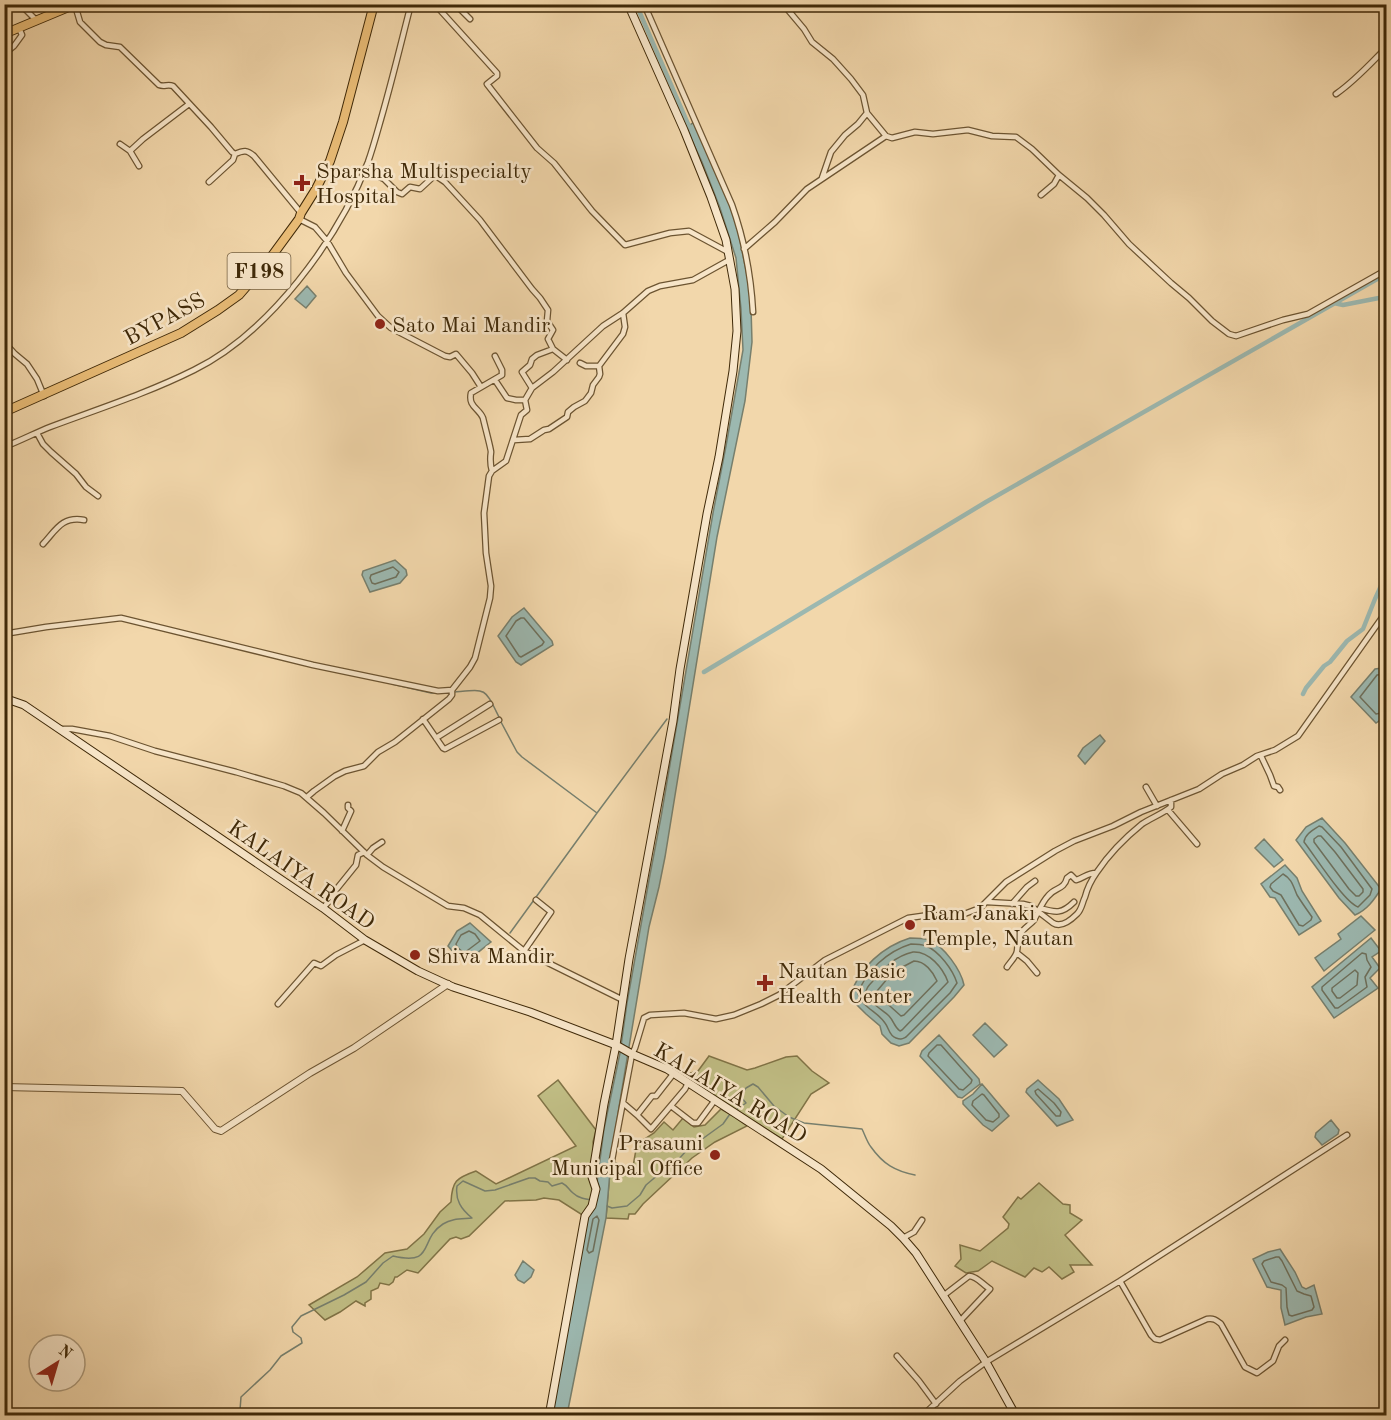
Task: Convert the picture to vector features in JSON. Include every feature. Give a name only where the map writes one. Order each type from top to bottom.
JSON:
[{"type":"main road","name":"BYPASS","points":[[4,412],[181,333],[238,295],[266,264],[300,216],[330,161],[343,122],[374,4]]},
{"type":"main road","points":[[549,1416],[585,1216],[592,1206],[596,1189],[592,1177],[604,1104],[618,1047],[623,1000],[650,842],[719,457],[737,331],[735,289],[726,240],[684,130],[628,4]]},
{"type":"main road","points":[[4,34],[75,5]]},
{"type":"main road","name":"KALAIYA ROAD","points":[[4,698],[24,705],[323,908],[365,940],[418,972],[530,1012],[618,1047],[674,1073],[821,1170],[851,1192],[903,1238],[916,1253],[986,1362],[1016,1416]]},
{"type":"street","points":[[20,4],[38,21]]},
{"type":"street","points":[[4,447],[194,370],[231,349],[270,314],[327,241],[365,170],[390,88],[411,4]]},
{"type":"street","points":[[444,4],[440,10],[497,73],[497,76],[487,84],[537,148],[554,163],[592,211],[625,245],[670,233],[689,231],[728,252]]},
{"type":"street","points":[[644,4],[732,205],[743,238],[753,312]]},
{"type":"street","points":[[783,4],[812,42],[833,59],[863,95],[867,112],[886,136],[892,138],[915,132],[933,134],[968,130],[992,136],[1016,137],[1087,198],[1129,244],[1229,334],[1236,336],[1308,314],[1386,270]]},
{"type":"street","points":[[75,5],[80,22],[99,42],[120,47],[159,85],[173,86],[235,154]]},
{"type":"street","points":[[459,6],[470,20]]},
{"type":"street","points":[[4,54],[14,46],[22,34],[19,28]]},
{"type":"street","points":[[1336,94],[1356,79],[1386,48]]},
{"type":"street","points":[[130,151],[189,104]]},
{"type":"street","points":[[822,178],[831,152],[867,112]]},
{"type":"street","points":[[744,249],[775,222],[807,189],[886,136]]},
{"type":"street","points":[[120,144],[130,151],[139,166]]},
{"type":"street","points":[[235,154],[248,151],[268,172],[300,216],[315,227],[327,241],[346,273],[378,316],[391,328],[445,356],[450,357],[456,354],[481,387]]},
{"type":"street","points":[[209,182],[233,160],[235,154]]},
{"type":"street","points":[[365,170],[384,179],[402,194],[410,186],[420,189],[436,176],[445,182],[480,220],[540,298],[548,310],[547,321],[553,330],[548,339],[553,349],[567,360]]},
{"type":"street","points":[[1041,195],[1054,184],[1059,176]]},
{"type":"street","points":[[307,797],[345,771],[364,766],[378,752],[395,742],[449,699],[475,658],[491,586],[486,553],[484,513],[489,476],[506,461],[521,416],[527,410],[525,400],[532,388],[567,360],[603,326],[623,313],[648,291],[660,285],[693,280],[729,260]]},
{"type":"street","points":[[514,440],[530,439],[549,429],[567,417],[568,412],[574,407],[585,401],[600,374],[599,366],[626,327],[623,313]]},
{"type":"street","points":[[4,342],[27,364],[44,396]]},
{"type":"street","points":[[532,388],[522,372],[537,355],[553,349]]},
{"type":"street","points":[[492,471],[489,462],[491,450],[483,420],[470,399],[471,393],[502,375],[495,356]]},
{"type":"street","points":[[580,363],[586,366],[599,366]]},
{"type":"street","points":[[495,380],[507,398],[525,400]]},
{"type":"street","points":[[37,433],[43,444],[98,496]]},
{"type":"street","points":[[43,544],[65,520],[84,520]]},
{"type":"street","points":[[612,1160],[632,1054],[644,1018],[650,1015],[684,1013],[716,1019],[734,1015],[761,1004],[779,995],[825,960],[908,918],[929,915],[959,916],[980,908],[1006,882],[1055,851],[1199,789],[1222,774],[1275,750],[1298,736],[1386,612]]},
{"type":"street","points":[[4,634],[121,618],[313,664],[452,692]]},
{"type":"street","points":[[436,738],[490,704]]},
{"type":"street","points":[[423,719],[445,749],[499,720]]},
{"type":"street","points":[[60,729],[110,736],[302,793],[365,854],[397,875],[448,906],[464,908],[480,915],[524,951],[623,1000]]},
{"type":"street","points":[[1260,756],[1274,786],[1280,790]]},
{"type":"street","points":[[1146,787],[1157,806]]},
{"type":"street","points":[[987,902],[1031,906],[1057,926],[1061,925],[1076,916],[1096,873],[1112,854],[1144,823],[1168,810],[1171,807],[1171,800]]},
{"type":"street","points":[[342,831],[351,811],[348,805]]},
{"type":"street","points":[[1168,810],[1197,844]]},
{"type":"street","points":[[323,908],[356,865],[358,855],[365,854],[382,842]]},
{"type":"street","points":[[1007,967],[1017,953],[1020,934],[1031,924],[1046,897],[1060,888],[1071,875],[1076,880],[1088,873],[1096,873]]},
{"type":"street","points":[[1012,904],[1027,886],[1035,881]]},
{"type":"street","points":[[524,951],[551,912],[536,900]]},
{"type":"street","points":[[1039,910],[1059,912],[1074,902]]},
{"type":"street","points":[[278,1004],[314,963],[321,966],[336,955],[365,940]]},
{"type":"street","points":[[1017,953],[1036,973]]},
{"type":"street","points":[[4,1088],[182,1091],[215,1129],[221,1131],[310,1073],[354,1048],[448,984]]},
{"type":"street","points":[[637,1115],[674,1073]]},
{"type":"street","points":[[623,1103],[651,1129],[688,1083]]},
{"type":"street","points":[[671,1107],[698,1123],[715,1100]]},
{"type":"street","points":[[922,1416],[960,1381],[986,1362],[1120,1281],[1347,1135]]},
{"type":"street","points":[[903,1238],[914,1232],[922,1220]]},
{"type":"street","points":[[943,1296],[969,1276],[990,1289],[960,1321]]},
{"type":"street","points":[[1120,1281],[1155,1339],[1160,1340],[1212,1318],[1221,1324],[1245,1367],[1257,1373],[1274,1361],[1279,1346],[1285,1340]]},
{"type":"street","points":[[897,1356],[936,1404]]},
{"type":"shaded area","points":[[709,1056],[747,1070],[786,1057],[797,1056],[829,1083],[811,1094],[782,1139],[683,1075],[698,1071]]},
{"type":"shaded area","points":[[558,1080],[596,1130],[590,1175],[593,1193],[583,1218],[581,1214],[559,1200],[544,1198],[505,1201],[469,1236],[450,1239],[418,1273],[407,1270],[395,1277],[389,1285],[380,1283],[378,1288],[371,1291],[371,1299],[365,1303],[365,1306],[356,1301],[325,1320],[309,1305],[357,1277],[385,1253],[407,1249],[424,1234],[440,1212],[451,1202],[454,1185],[460,1178],[476,1171],[496,1184],[576,1146],[538,1096]]},
{"type":"shaded area","points":[[721,1109],[747,1126],[715,1142],[692,1158],[635,1214],[629,1214],[628,1219],[606,1218],[611,1160],[632,1172],[637,1144],[654,1133],[664,1122],[673,1130],[683,1118],[694,1127],[705,1125]]},
{"type":"shaded area","points":[[1039,1183],[1063,1204],[1070,1205],[1070,1213],[1082,1220],[1065,1235],[1092,1265],[1070,1265],[1074,1272],[1062,1279],[1049,1267],[1042,1272],[1034,1268],[1025,1277],[992,1261],[978,1271],[966,1273],[955,1266],[961,1259],[960,1245],[980,1251],[1008,1228],[1009,1224],[1003,1217],[1018,1197],[1021,1199]]},
{"type":"water","points":[[694,122],[723,187],[737,226],[748,280],[752,342],[745,401],[717,537],[665,857],[649,927],[619,1107],[606,1218],[567,1415],[551,1416],[584,1233],[597,1183],[604,1129],[620,1053],[743,350],[736,258],[720,208],[686,128]]},
{"type":"water","points":[[307,286],[316,296],[306,308],[295,299]]},
{"type":"water","points":[[395,560],[406,570],[407,575],[400,583],[370,592],[362,575],[363,571]]},
{"type":"water","points":[[524,608],[553,645],[521,665],[516,662],[498,636],[512,617]]},
{"type":"water","points":[[1375,669],[1386,669],[1386,716],[1376,723],[1351,697]]},
{"type":"water","points":[[1100,735],[1105,741],[1085,764],[1078,756],[1083,748]]},
{"type":"water","points":[[1322,818],[1381,889],[1367,907],[1355,915],[1339,898],[1296,840],[1306,827]]},
{"type":"water","points":[[1264,839],[1283,860],[1274,867],[1255,848]]},
{"type":"water","points":[[1285,865],[1297,878],[1302,891],[1321,921],[1299,935],[1275,898],[1270,897],[1261,884]]},
{"type":"water","points":[[1361,916],[1375,930],[1324,971],[1315,958],[1341,939],[1338,934]]},
{"type":"water","points":[[470,923],[491,942],[465,959],[454,953],[448,946],[457,931]]},
{"type":"water","points":[[910,938],[929,940],[940,947],[956,966],[964,985],[909,1043],[899,1046],[891,1043],[882,1034],[880,1026],[854,1002],[851,995],[854,985],[873,959],[891,946]]},
{"type":"water","points":[[1371,938],[1381,951],[1372,957],[1380,968],[1370,978],[1378,988],[1334,1018],[1312,987]]},
{"type":"water","points":[[985,1023],[1007,1045],[994,1057],[973,1035]]},
{"type":"water","points":[[939,1035],[979,1079],[980,1084],[962,1098],[958,1097],[920,1056],[922,1051]]},
{"type":"water","points":[[1038,1080],[1059,1099],[1073,1120],[1057,1126],[1026,1092]]},
{"type":"water","points":[[982,1084],[1009,1116],[992,1131],[963,1104],[963,1101]]},
{"type":"water","points":[[1331,1120],[1339,1130],[1338,1134],[1322,1145],[1315,1137],[1316,1133]]},
{"type":"water","points":[[1280,1249],[1302,1287],[1306,1289],[1314,1285],[1322,1314],[1285,1325],[1281,1308],[1281,1290],[1267,1287],[1253,1259]]},
{"type":"water","points":[[523,1261],[534,1270],[531,1277],[524,1283],[515,1275]]},
{"type":"waterway","points":[[636,4],[691,131]]},
{"type":"waterway","points":[[704,672],[986,502],[1386,274]]},
{"type":"waterway","points":[[1334,303],[1343,305],[1384,297],[1386,299]]},
{"type":"waterway","points":[[1303,694],[1347,641],[1363,629],[1386,575]]},
{"type":"waterway","points":[[392,684],[431,693],[449,693]]},
{"type":"waterway","points":[[454,692],[473,690],[483,692],[499,717]]},
{"type":"waterway","points":[[510,933],[667,719]]},
{"type":"waterway","points":[[501,722],[522,757],[597,813]]},
{"type":"waterway","points":[[736,1110],[746,1103],[741,1097],[746,1088],[753,1084],[774,1106],[789,1117],[804,1123],[862,1129],[870,1145],[885,1162],[895,1169],[915,1175]]},
{"type":"waterway","points":[[607,1206],[612,1208],[627,1206],[640,1195],[646,1185],[677,1161],[687,1150],[723,1124],[730,1114]]},
{"type":"waterway","points":[[239,1416],[241,1397],[270,1370],[281,1356],[302,1343],[301,1338],[293,1332],[292,1327],[301,1316],[366,1282],[383,1263],[393,1256],[406,1258],[421,1254],[435,1230],[446,1222],[472,1218],[458,1200],[457,1186],[463,1181],[485,1191],[535,1178],[548,1182],[552,1186],[562,1183],[577,1196],[592,1200]]},
{"type":"place","name":"Sparsha Multispecialty Hospital","points":[[302,183]]},
{"type":"place","name":"Sato Mai Mandir","points":[[380,324]]},
{"type":"place","name":"Ram Janaki Temple, Nautan","points":[[910,925]]},
{"type":"place","name":"Shiva Mandir","points":[[415,955]]},
{"type":"place","name":"Nautan Basic Health Center","points":[[765,983]]},
{"type":"place","name":"Prasauni Municipal Office","points":[[715,1155]]}]
